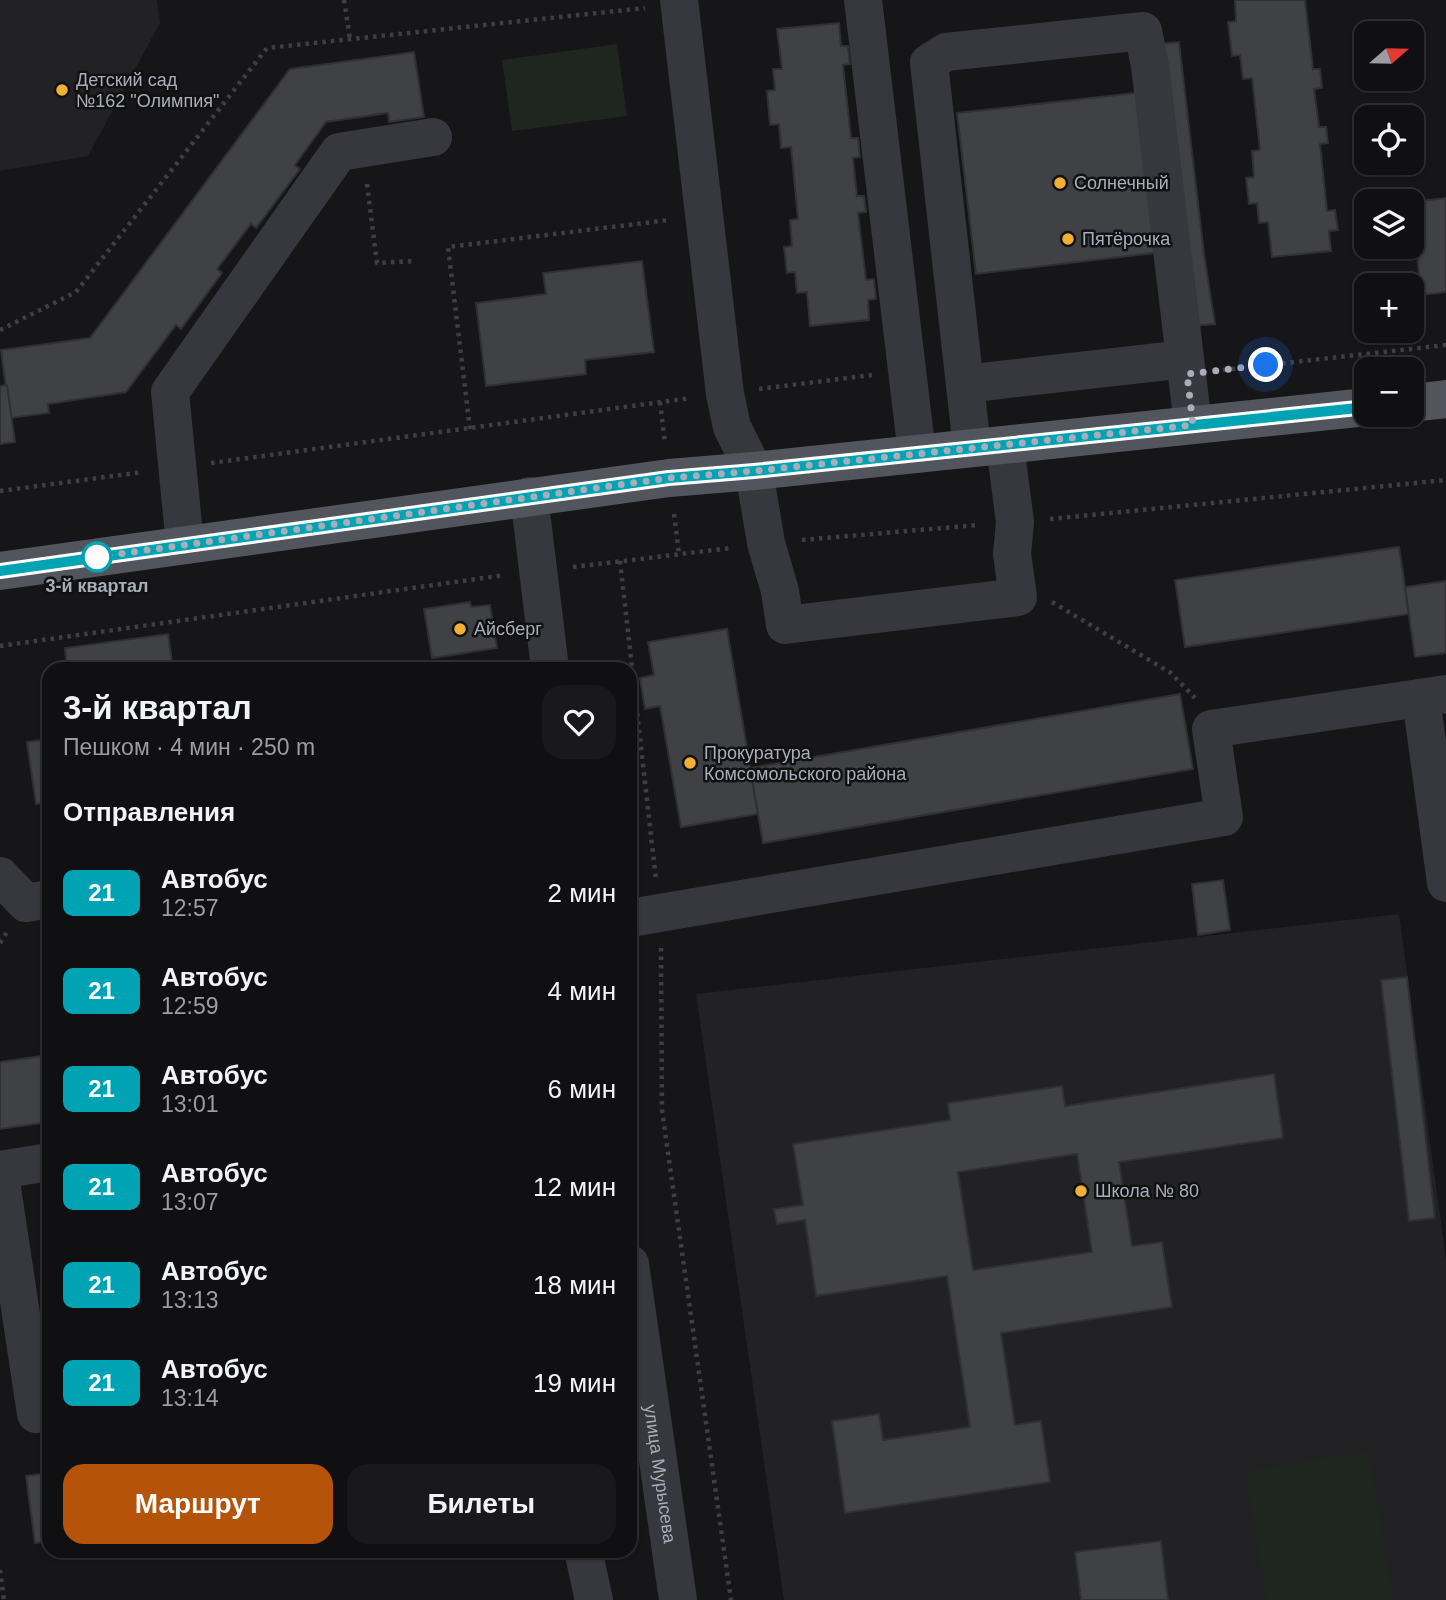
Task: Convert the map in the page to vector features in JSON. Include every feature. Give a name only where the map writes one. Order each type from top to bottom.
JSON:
[{"type":"main road","points":[[1424,401],[1446,399]]},
{"type":"main road","points":[[0,571],[669,478],[1354,408]]},
{"type":"street","points":[[863,0],[917,454]]},
{"type":"street","points":[[663,4],[725,394],[732,427],[754,471],[766,543],[780,591],[785,625],[1018,597],[1012,554],[1015,522],[965,384],[929,63],[946,52],[1143,31],[1150,66],[1193,425]]},
{"type":"street","points":[[185,545],[170,392],[339,152],[433,138]]},
{"type":"street","points":[[965,384],[1186,366]]},
{"type":"street","points":[[529,496],[549,662]]},
{"type":"street","points":[[645,916],[1224,817],[1211,729],[1434,696],[1446,883]]},
{"type":"street","points":[[0,876],[26,903],[42,900]]},
{"type":"street","points":[[0,1170],[42,1163]]},
{"type":"street","points":[[0,1175],[36,1414],[42,1413]]},
{"type":"street","name":"улица Мурысева","points":[[637,1313],[678,1600]]},
{"type":"street","points":[[585,1558],[594,1600]]},
{"type":"path","points":[[344,0],[350,39]]},
{"type":"path","points":[[0,330],[76,292],[267,48],[663,4]]},
{"type":"path","points":[[362,149],[377,263],[416,261]]},
{"type":"path","points":[[470,429],[448,247],[672,219]]},
{"type":"path","points":[[1186,366],[1446,345]]},
{"type":"path","points":[[205,463],[907,370]]},
{"type":"path","points":[[0,491],[151,471]]},
{"type":"path","points":[[0,646],[538,571],[766,543],[1446,480]]},
{"type":"path","points":[[620,561],[627,662]]},
{"type":"path","points":[[1016,580],[1171,673],[1222,727]]},
{"type":"path","points":[[637,802],[662,1110],[731,1600]]},
{"type":"path","points":[[0,1570],[4,1600]]},
{"type":"shaded area","name":"Детский сад №162 \"Олимпия\"","points":[[0,0],[157,0],[160,23],[88,156],[0,171]]},
{"type":"shaded area","points":[[617,44],[627,116],[512,131],[502,60]]},
{"type":"shaded area","name":"Школа № 80","points":[[1399,914],[1446,1260],[1446,1600],[784,1600],[696,994]]},
{"type":"shaded area","points":[[1369,1451],[1393,1600],[1266,1600],[1245,1471]]},
{"type":"building","points":[[1235,0],[1305,0],[1313,69],[1320,69],[1322,88],[1314,89],[1319,127],[1326,127],[1328,143],[1320,144],[1327,211],[1335,210],[1338,230],[1329,231],[1331,251],[1272,257],[1268,222],[1259,223],[1257,203],[1249,204],[1246,178],[1254,177],[1252,151],[1260,150],[1252,78],[1243,79],[1240,55],[1232,56],[1228,22],[1236,21]]},
{"type":"building","points":[[839,23],[841,46],[848,46],[850,64],[843,65],[851,138],[858,138],[860,157],[853,158],[857,196],[864,196],[866,212],[858,213],[866,280],[874,279],[876,299],[868,300],[869,320],[810,326],[807,292],[797,293],[795,272],[787,273],[784,247],[792,246],[790,220],[798,219],[791,147],[781,148],[779,124],[770,125],[767,91],[775,90],[773,69],[782,69],[777,29]]},
{"type":"building","points":[[1179,42],[1215,324],[1191,326],[1156,44]]},
{"type":"building","points":[[414,52],[424,117],[389,122],[388,113],[326,122],[295,165],[300,169],[256,228],[251,224],[217,269],[222,273],[181,329],[176,325],[126,392],[48,404],[49,413],[10,418],[1,350],[90,338],[290,69]]},
{"type":"building","name":"Солнечный","points":[[1144,92],[1163,252],[976,274],[957,113]]},
{"type":"building","points":[[1446,198],[1446,292],[1424,295],[1424,273],[1419,273],[1418,259],[1424,259],[1424,201]]},
{"type":"building","points":[[642,261],[654,352],[585,360],[586,374],[486,386],[476,303],[546,294],[543,273]]},
{"type":"building","points":[[7,385],[15,442],[0,444],[0,386]]},
{"type":"building","points":[[1399,547],[1409,614],[1185,647],[1175,580]]},
{"type":"building","points":[[1446,581],[1446,653],[1415,657],[1405,587]]},
{"type":"building","name":"Айсберг","points":[[470,602],[471,607],[490,605],[497,648],[432,658],[424,609]]},
{"type":"building","points":[[727,629],[758,814],[681,827],[660,706],[645,709],[640,678],[654,675],[648,642]]},
{"type":"building","points":[[168,634],[172,662],[66,662],[65,648]]},
{"type":"building","points":[[1180,694],[1193,769],[763,843],[750,768]]},
{"type":"building","points":[[42,740],[42,803],[36,804],[27,742]]},
{"type":"building","points":[[1223,880],[1230,930],[1198,935],[1192,884]]},
{"type":"building","points":[[1407,977],[1435,1218],[1409,1221],[1381,980]]},
{"type":"building","points":[[42,1056],[42,1123],[0,1129],[0,1062]]},
{"type":"building","points":[[1274,1074],[1283,1138],[1119,1162],[1132,1246],[1162,1242],[1172,1307],[1001,1333],[1015,1425],[1041,1421],[1050,1482],[845,1513],[832,1421],[879,1414],[883,1440],[970,1427],[947,1276],[816,1296],[805,1220],[777,1224],[774,1209],[803,1205],[793,1144],[950,1120],[948,1103],[1062,1086],[1065,1106]],"holes":[[[1077,1154],[1092,1252],[973,1270],[958,1172]]]},
{"type":"building","points":[[42,1474],[42,1542],[35,1543],[26,1476]]},
{"type":"building","points":[[1161,1541],[1168,1600],[1081,1600],[1075,1552]]},
{"type":"bus line","name":"21","points":[[0,571],[669,478],[1354,408]]},
{"type":"place","name":"Детский сад №162 \"Олимпия\"","points":[[62,90]]},
{"type":"place","name":"Солнечный","points":[[1060,183]]},
{"type":"place","name":"Пятёрочка","points":[[1068,239]]},
{"type":"place","name":"3-й квартал","points":[[97,557]]},
{"type":"place","name":"Айсберг","points":[[460,629]]},
{"type":"place","name":"Прокуратура Комсомольского района","points":[[690,763]]},
{"type":"place","name":"Школа № 80","points":[[1081,1191]]},
{"type":"route","points":[[97,557],[669,478],[1193,425],[1187,374],[1266,365]]}]
